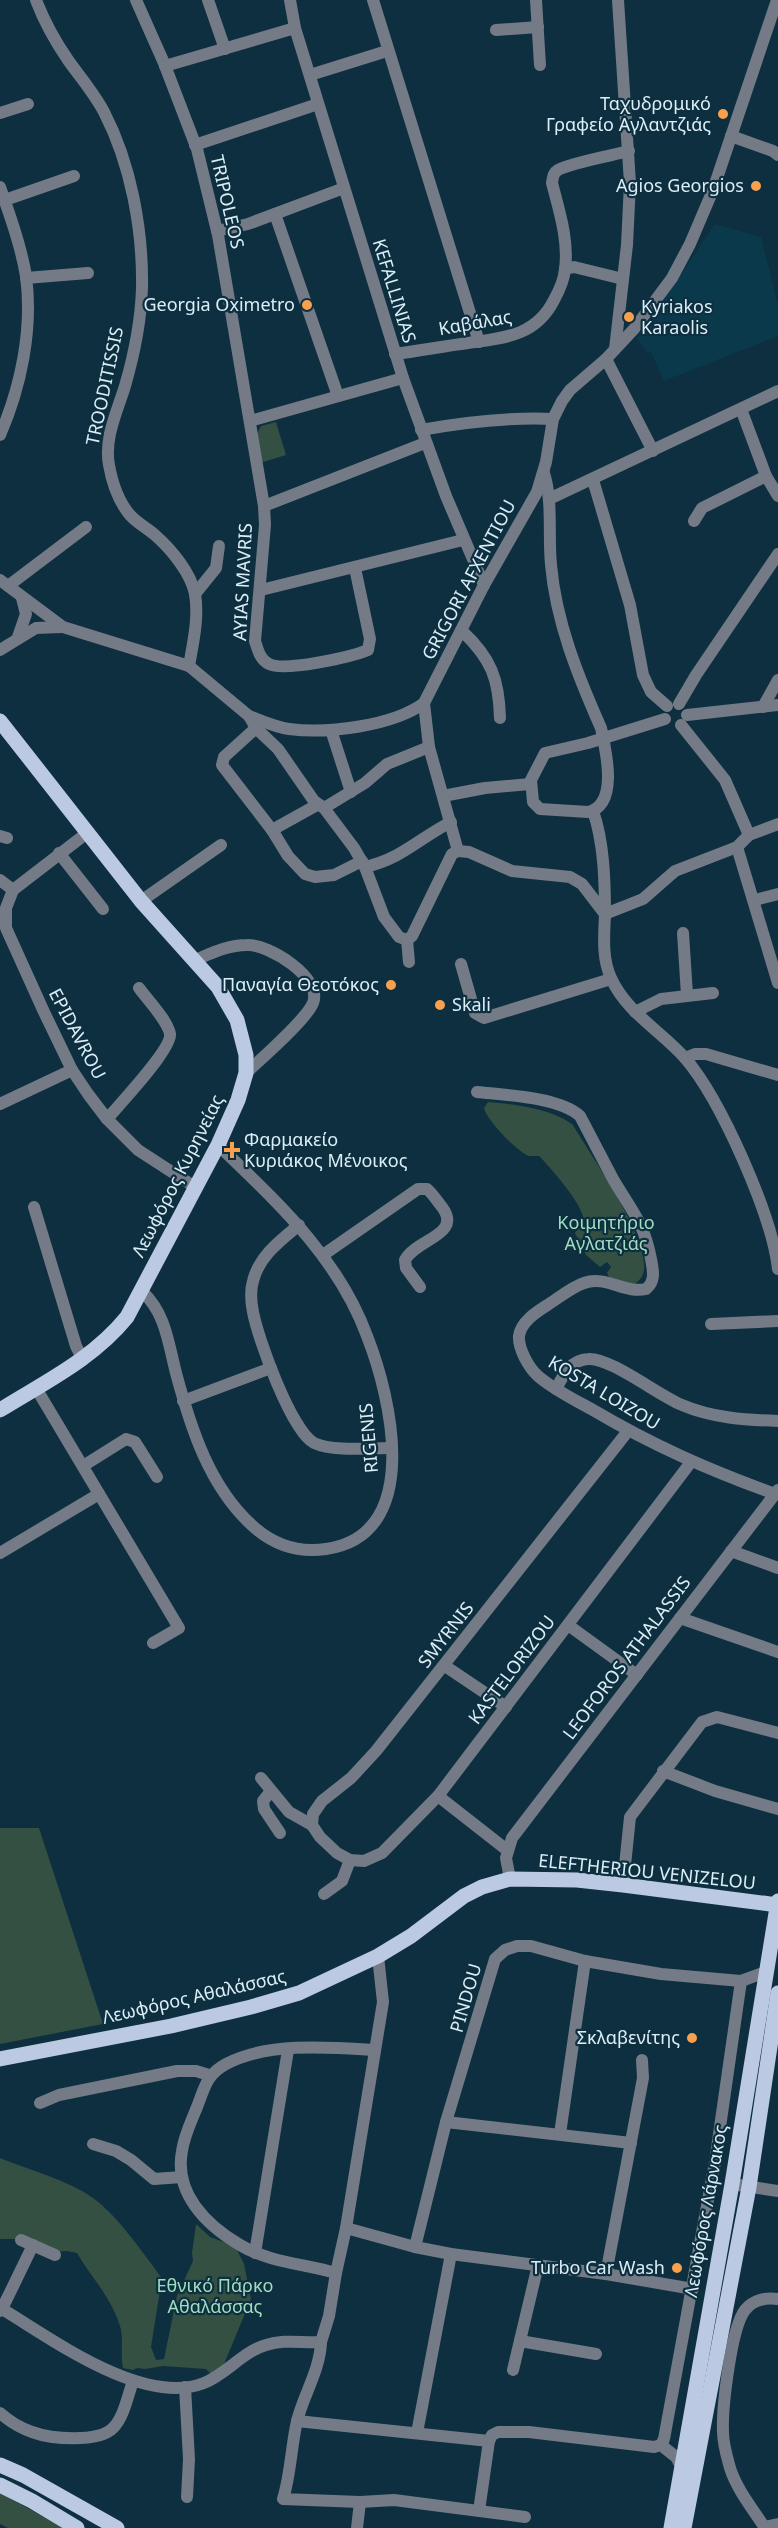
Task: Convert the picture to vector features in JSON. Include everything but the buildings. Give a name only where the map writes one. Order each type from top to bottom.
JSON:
[{"type":"main road","name":"Λεωφόρος Κυρηνείας","points":[[0,721],[141,901],[218,987],[237,1020],[246,1055],[246,1073],[238,1100],[218,1145],[127,1317],[110,1338],[83,1360],[0,1410]]},
{"type":"main road","name":"ELEFTHERIOU VENIZELOU","points":[[447,1908],[482,1887],[510,1879],[554,1879],[623,1885],[778,1904]]},
{"type":"main road","name":"Λεωφόρος Λάρνακος","points":[[671,2528],[732,2184],[778,1904]]},
{"type":"main road","name":"Λεωφόρος Αθαλάσσας","points":[[0,2059],[171,2026],[272,2002],[299,1993],[378,1956],[411,1936],[447,1908]]},
{"type":"main road","name":"Λεωφόρος Λάρνακος","points":[[684,2528],[749,2187],[778,1993]]},
{"type":"main road","points":[[0,2465],[23,2475],[117,2528]]},
{"type":"main road","points":[[0,2485],[77,2528]]},
{"type":"street","name":"TROODITISSIS","points":[[36,0],[54,38],[108,120],[123,160],[138,227],[142,291],[131,362],[108,446],[112,477],[130,516],[156,536],[187,573],[195,594],[195,635],[189,666]]},
{"type":"street","name":"TRIPOLEOS","points":[[136,0],[165,66],[195,145],[217,231],[250,421]]},
{"type":"street","points":[[208,0],[225,49]]},
{"type":"street","name":"KEFALLINIAS","points":[[290,0],[295,28],[395,354],[463,540],[484,585]]},
{"type":"street","points":[[373,0],[479,342]]},
{"type":"street","points":[[536,0],[540,65]]},
{"type":"street","points":[[615,349],[630,214],[629,151],[618,0]]},
{"type":"street","points":[[749,835],[725,780],[684,720],[685,708],[670,710],[604,738],[545,753],[531,784],[535,806],[561,812],[593,811],[607,796],[604,738],[576,668],[560,617],[551,566],[549,499],[544,473],[553,419],[570,390],[606,359],[634,329],[672,279],[700,224],[777,0]]},
{"type":"street","points":[[496,30],[538,27]]},
{"type":"street","points":[[165,66],[295,28]]},
{"type":"street","points":[[310,75],[387,51]]},
{"type":"street","points":[[0,113],[28,104]]},
{"type":"street","points":[[195,145],[318,104]]},
{"type":"street","points":[[731,136],[773,151],[778,155]]},
{"type":"street","name":"Καβάλας","points":[[395,354],[507,338],[531,328],[539,321],[555,297],[565,269],[565,240],[552,183],[553,176],[560,169],[572,165],[629,151]]},
{"type":"street","points":[[4,200],[75,177]]},
{"type":"street","points":[[0,187],[26,278],[28,304],[17,389],[0,435]]},
{"type":"street","points":[[217,231],[275,214],[344,188]]},
{"type":"street","points":[[275,214],[338,396]]},
{"type":"street","points":[[565,269],[574,267],[623,279]]},
{"type":"street","points":[[26,278],[88,273]]},
{"type":"street","points":[[606,359],[652,451]]},
{"type":"street","points":[[250,421],[403,378]]},
{"type":"street","points":[[549,499],[778,391]]},
{"type":"street","points":[[741,409],[766,476],[778,496]]},
{"type":"street","points":[[421,430],[462,422],[496,419],[553,419]]},
{"type":"street","name":"AYIAS MAVRIS","points":[[250,421],[265,525],[255,641],[261,657],[267,663],[282,667],[333,659],[368,650],[370,645],[355,568]]},
{"type":"street","points":[[264,506],[426,443]]},
{"type":"street","name":"GRIGORI AFXENTIOU","points":[[424,703],[484,585],[537,492],[544,473]]},
{"type":"street","points":[[694,521],[702,508],[766,476]]},
{"type":"street","points":[[593,480],[630,605],[643,675],[651,692],[670,710]]},
{"type":"street","points":[[63,627],[4,583],[86,527]]},
{"type":"street","points":[[261,590],[463,540]]},
{"type":"street","points":[[195,594],[216,568],[219,546]]},
{"type":"street","points":[[778,554],[670,710],[671,726],[684,720],[778,705]]},
{"type":"street","points":[[18,637],[26,614],[22,598]]},
{"type":"street","points":[[0,650],[18,637],[41,627],[63,627],[189,666],[249,716],[273,726],[290,729],[331,730],[395,718],[424,703],[429,747],[458,851]]},
{"type":"street","points":[[462,631],[490,663],[499,697],[500,718]]},
{"type":"street","points":[[763,707],[778,680]]},
{"type":"street","points":[[249,716],[256,728],[278,749],[364,864],[384,917],[399,937],[407,940]]},
{"type":"street","points":[[256,728],[225,757],[222,765],[272,830],[288,856],[302,871],[315,877],[334,875],[364,864],[397,857],[422,837],[451,822]]},
{"type":"street","points":[[331,730],[351,792]]},
{"type":"street","points":[[272,830],[351,792],[387,764],[429,747]]},
{"type":"street","points":[[443,796],[485,788],[531,784]]},
{"type":"street","points":[[593,811],[600,845],[605,914],[605,957],[611,979],[635,1012],[685,1058],[712,1099],[762,1208],[777,1251],[778,1269]]},
{"type":"street","points":[[605,914],[643,899],[675,871],[737,847],[749,835],[778,824]]},
{"type":"street","points":[[0,880],[13,890],[87,833]]},
{"type":"street","points":[[141,901],[221,845]]},
{"type":"street","points":[[737,847],[778,983]]},
{"type":"street","points":[[407,940],[412,936],[452,854],[458,851],[469,852],[512,871],[537,872],[577,880],[605,914]]},
{"type":"street","points":[[59,854],[103,909]]},
{"type":"street","name":"EPIDAVROU","points":[[13,890],[6,908],[6,928],[72,1070],[107,1119],[145,1155],[195,1187]]},
{"type":"street","points":[[754,900],[778,894]]},
{"type":"street","points":[[683,933],[687,995]]},
{"type":"street","points":[[407,940],[409,962]]},
{"type":"street","points":[[195,960],[228,947],[250,945],[260,947],[280,956],[303,974],[312,985],[315,996],[306,1013],[246,1073]]},
{"type":"street","points":[[461,964],[475,1013],[484,1018],[611,979]]},
{"type":"street","points":[[107,1119],[154,1064],[169,1040],[168,1028],[139,988]]},
{"type":"street","points":[[635,1012],[661,999],[713,993]]},
{"type":"street","points":[[685,1058],[695,1054],[706,1054],[778,1073]]},
{"type":"street","points":[[0,1104],[72,1070]]},
{"type":"street","name":"KOSTA LOIZOU","points":[[477,1092],[551,1103],[573,1110],[580,1116],[614,1181],[636,1214],[647,1240],[654,1272],[652,1282],[646,1289],[625,1288],[602,1280],[582,1283],[534,1313],[519,1334],[519,1341],[527,1360],[540,1377],[556,1389],[628,1431],[691,1462],[777,1492]]},
{"type":"street","name":"RIGENIS","points":[[142,1291],[157,1308],[165,1325],[183,1401],[208,1467],[218,1485],[247,1521],[268,1538],[285,1547],[312,1551],[333,1548],[354,1539],[372,1526],[385,1505],[389,1493],[392,1448],[379,1369],[367,1335],[348,1294],[323,1255],[299,1225],[218,1145]]},
{"type":"street","points":[[323,1255],[418,1189],[427,1189],[447,1214],[449,1221],[446,1227],[411,1251],[405,1260],[406,1268],[420,1287]]},
{"type":"street","points":[[34,1207],[75,1346],[83,1360]]},
{"type":"street","points":[[299,1225],[271,1249],[253,1280],[253,1314],[271,1368],[298,1428],[306,1437],[329,1447],[392,1448]]},
{"type":"street","points":[[711,1324],[778,1321]]},
{"type":"street","points":[[556,1389],[569,1367],[579,1360],[589,1358],[613,1367],[686,1407],[730,1418],[778,1421]]},
{"type":"street","points":[[183,1401],[271,1368]]},
{"type":"street","points":[[36,1388],[179,1628],[153,1644]]},
{"type":"street","name":"SMYRNIS","points":[[312,1825],[313,1814],[322,1801],[351,1778],[445,1666],[628,1431]]},
{"type":"street","points":[[83,1466],[126,1439],[135,1443],[157,1478]]},
{"type":"street","name":"KASTELORIZOU","points":[[350,1860],[364,1861],[382,1853],[438,1796],[691,1462]]},
{"type":"street","name":"LEOFOROS ATHALASSIS","points":[[507,1850],[512,1838],[777,1492]]},
{"type":"street","points":[[0,1553],[99,1494]]},
{"type":"street","points":[[731,1551],[778,1568]]},
{"type":"street","points":[[680,1618],[778,1652]]},
{"type":"street","points":[[568,1624],[637,1675]]},
{"type":"street","points":[[445,1666],[506,1707]]},
{"type":"street","points":[[623,1885],[630,1817],[698,1726],[707,1719],[726,1719],[778,1733]]},
{"type":"street","points":[[663,1771],[715,1791],[778,1809]]},
{"type":"street","points":[[261,1778],[289,1812],[312,1825],[320,1837],[337,1853],[350,1860],[342,1881],[324,1894]]},
{"type":"street","points":[[271,1791],[265,1796],[264,1809],[280,1833]]},
{"type":"street","points":[[438,1796],[507,1850],[510,1879]]},
{"type":"street","name":"PINDOU","points":[[415,2247],[446,2122],[495,1959],[505,1950],[524,1946],[585,1961],[661,1974],[741,1981],[766,1972]]},
{"type":"street","points":[[378,1956],[383,2002],[346,2228],[320,2355],[297,2421],[289,2482],[283,2499],[360,2502],[394,2500],[525,2517]]},
{"type":"street","points":[[560,2134],[585,1961]]},
{"type":"street","points":[[479,2511],[489,2440],[498,2432],[529,2432],[654,2447],[662,2442],[693,2289],[715,2163],[741,1981]]},
{"type":"street","points":[[336,2273],[255,2253],[238,2244],[203,2217],[191,2202],[182,2177],[181,2153],[209,2075],[244,2056],[325,2047],[375,2050]]},
{"type":"street","points":[[255,2253],[288,2050]]},
{"type":"street","points":[[606,2274],[643,2078],[642,2060]]},
{"type":"street","points":[[40,2103],[59,2096],[177,2071],[196,2071],[209,2075]]},
{"type":"street","points":[[446,2122],[631,2143]]},
{"type":"street","points":[[93,2144],[116,2151],[154,2179],[182,2177]]},
{"type":"street","points":[[732,2184],[778,2191]]},
{"type":"street","points":[[346,2228],[415,2247],[451,2254],[606,2274],[693,2289]]},
{"type":"street","points":[[55,2255],[27,2242],[1,2310],[85,2360],[133,2381],[185,2387],[201,2384],[218,2377],[246,2355],[264,2345],[283,2341],[321,2342]]},
{"type":"street","points":[[417,2433],[451,2254]]},
{"type":"street","points":[[513,2370],[538,2265]]},
{"type":"street","points":[[778,2299],[763,2299],[752,2303],[745,2310],[738,2324],[724,2405],[723,2436],[730,2470],[765,2527],[778,2524]]},
{"type":"street","points":[[520,2341],[596,2354]]},
{"type":"street","points":[[0,2414],[31,2432],[55,2438],[104,2434],[114,2427],[121,2415],[133,2381]]},
{"type":"street","points":[[185,2387],[189,2459],[187,2497]]},
{"type":"street","points":[[297,2421],[489,2440]]},
{"type":"street","points":[[662,2442],[676,2457],[682,2468]]},
{"type":"street","points":[[357,2528],[360,2502]]},
{"type":"shaded area","points":[[715,224],[761,237],[778,304],[778,336],[664,381],[651,352],[647,353],[637,339]]},
{"type":"green space","points":[[276,422],[286,455],[260,463],[256,436],[261,426]]},
{"type":"green space","name":"Κοιμητήριο Αγλατζιάς","points":[[488,1102],[544,1111],[573,1125],[617,1196],[637,1237],[643,1255],[644,1269],[633,1287],[610,1279],[607,1273],[611,1267],[607,1262],[600,1267],[586,1255],[575,1233],[583,1221],[579,1207],[539,1156],[529,1156],[517,1148],[490,1120],[484,1108]]},
{"type":"green space","points":[[0,1828],[39,1828],[103,2024],[0,2044]]},
{"type":"green space","name":"Εθνικό Πάρκο Αθαλάσσας","points":[[0,2158],[60,2181],[93,2198],[112,2215],[138,2246],[162,2278],[151,2347],[156,2360],[164,2359],[177,2296],[193,2261],[196,2224],[210,2237],[232,2245],[244,2264],[251,2299],[222,2369],[211,2374],[206,2369],[163,2366],[133,2370],[123,2368],[121,2331],[116,2316],[106,2296],[77,2253],[52,2252],[27,2239],[0,2239]]},
{"type":"green space","points":[[0,2493],[64,2528],[8,2528],[0,2524]]},
{"type":"place","name":"Ταχυδρομικό Γραφείο Αγλαντζιάς","points":[[723,114]]},
{"type":"place","name":"Agios Georgios","points":[[756,186]]},
{"type":"place","name":"Georgia Oximetro","points":[[307,305]]},
{"type":"place","name":"Kyriakos Karaolis","points":[[629,317]]},
{"type":"place","name":"Παναγία Θεοτόκος","points":[[391,985]]},
{"type":"place","name":"Skali","points":[[440,1005]]},
{"type":"place","name":"Φαρμακείο Κυριάκος Μένοικος","points":[[232,1150]]},
{"type":"place","name":"Σκλαβενίτης","points":[[692,2038]]},
{"type":"place","name":"Turbo Car Wash","points":[[677,2268]]}]
